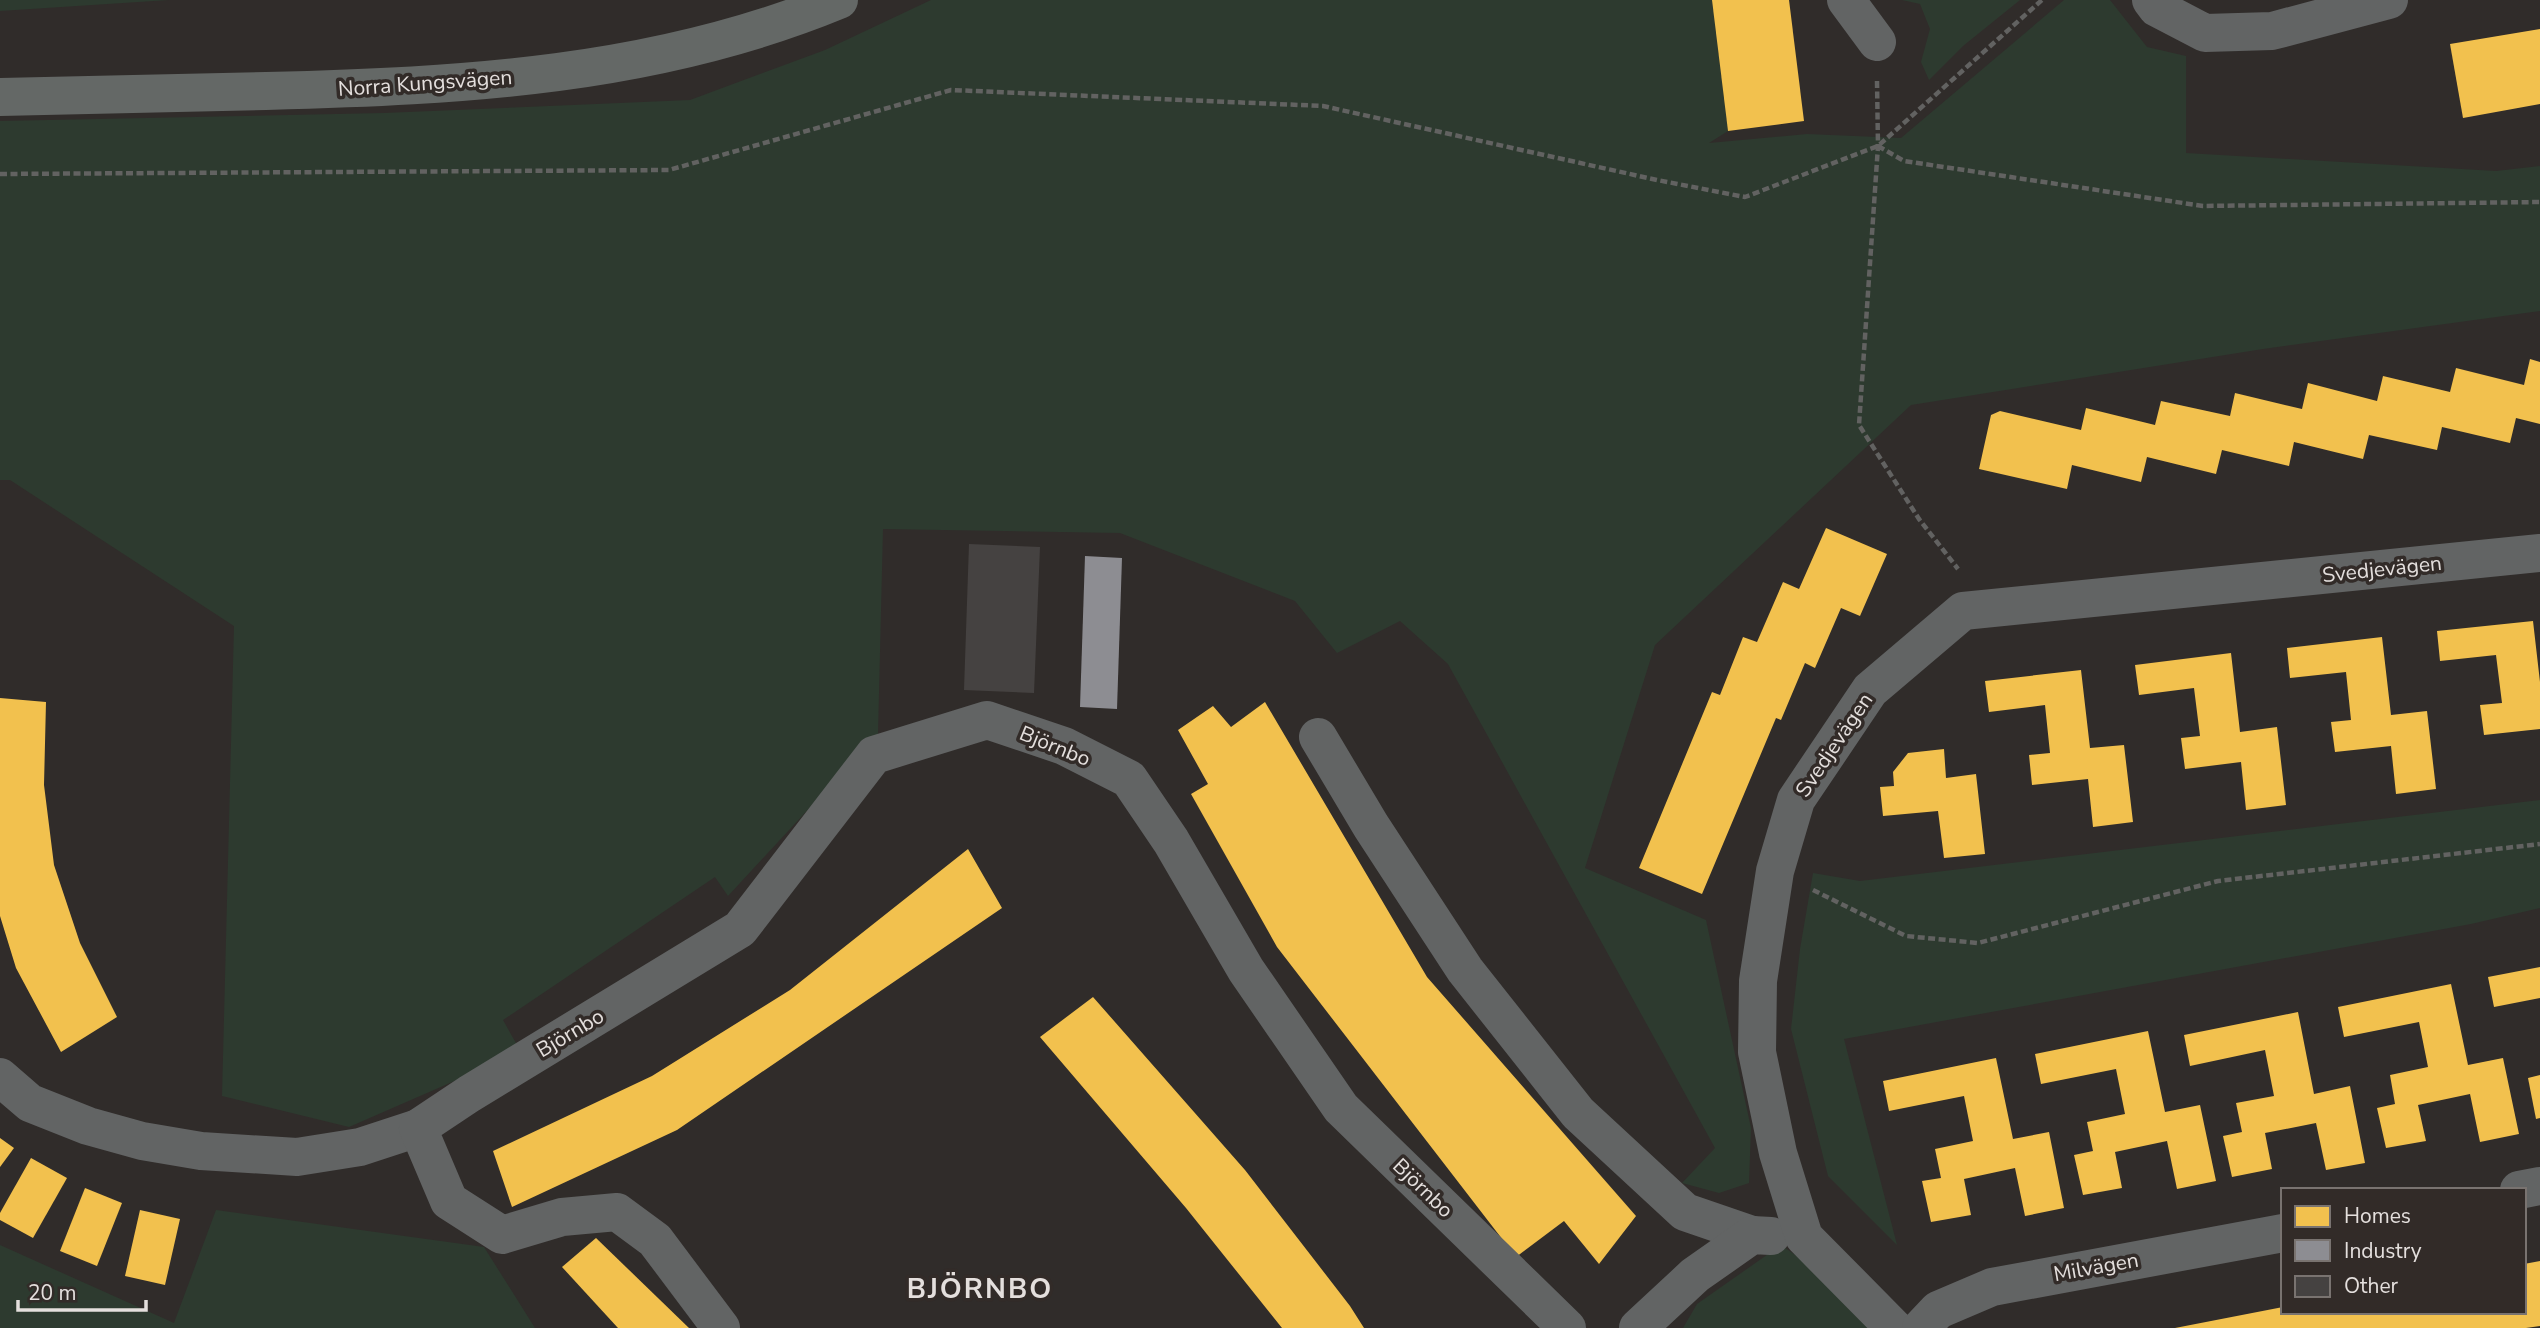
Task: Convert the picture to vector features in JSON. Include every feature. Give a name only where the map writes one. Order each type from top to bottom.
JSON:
[{"type":"main road","name":"Norra Kungsvägen","points":[[0,97],[444,85],[524,77],[609,66],[726,39],[839,0]]},
{"type":"street","points":[[1846,0],[1877,41]]},
{"type":"street","points":[[2151,0],[2157,8],[2205,33],[2272,31],[2389,0]]},
{"type":"street","name":"Svedjevägen","points":[[1894,1328],[1804,1237],[1778,1153],[1757,1052],[1758,981],[1775,871],[1796,800],[1870,690],[1963,611],[2540,554]]},
{"type":"street","name":"Björnbo","points":[[0,1077],[30,1103],[88,1126],[142,1141],[201,1150],[296,1157],[360,1147],[418,1128],[740,929],[874,755],[987,720],[1063,746],[1129,779],[1171,841],[1246,970],[1341,1108],[1567,1328]]},
{"type":"street","points":[[1318,737],[1371,826],[1465,970],[1578,1113],[1685,1212],[1752,1235],[1804,1237]]},
{"type":"street","points":[[418,1128],[449,1201],[502,1235],[562,1217],[617,1212],[655,1240],[721,1328]]},
{"type":"street","name":"Milvägen","points":[[1921,1328],[1938,1310],[1992,1287],[2281,1233]]},
{"type":"street","points":[[1638,1328],[1695,1275],[1752,1235]]},
{"type":"path","points":[[0,174],[669,170],[951,90],[1323,106],[1745,197],[1878,146],[2042,0]]},
{"type":"path","points":[[1877,41],[1878,146],[1859,425],[1919,519],[1988,609]]},
{"type":"path","points":[[1878,146],[1904,161],[2203,206],[2540,202]]},
{"type":"path","points":[[1775,871],[1906,936],[1978,943],[2218,881],[2540,844]]},
{"type":"green space","points":[[0,0],[169,0],[0,11]]},
{"type":"green space","points":[[931,0],[1712,0],[1728,131],[1709,143],[1807,134],[1901,138],[2064,0],[2110,0],[2147,47],[2186,56],[2186,153],[2496,171],[2540,166],[2540,311],[2263,349],[1911,405],[1655,645],[1585,868],[1706,920],[1751,1128],[1749,1183],[1719,1193],[1682,1183],[1715,1148],[1448,664],[1400,621],[1337,653],[1295,601],[1120,533],[883,529],[878,734],[728,896],[715,877],[503,1020],[521,1052],[349,1127],[222,1096],[234,626],[10,480],[0,480],[0,121],[384,113],[690,100],[825,50]]},
{"type":"green space","points":[[1902,0],[2020,0],[1963,46],[1929,80],[1921,62],[1930,29],[1920,4]]},
{"type":"green space","points":[[2540,800],[2540,908],[2471,924],[1844,1039],[1897,1245],[1828,1176],[1791,1029],[1800,949],[1813,873],[1860,881]]},
{"type":"green space","points":[[216,1210],[484,1247],[535,1328],[0,1328],[0,1245],[174,1323]]},
{"type":"green space","points":[[1781,1245],[1898,1328],[1683,1328],[1697,1304]]},
{"type":"building: Homes","points":[[1712,0],[1789,0],[1804,121],[1728,131]]},
{"type":"building: Homes","points":[[2540,29],[2540,104],[2463,118],[2450,44]]},
{"type":"building: Homes","points":[[2530,359],[2540,362],[2540,424],[2516,418],[2510,443],[2442,427],[2437,450],[2369,435],[2363,459],[2294,442],[2289,466],[2222,450],[2216,474],[2147,457],[2141,482],[2072,465],[2067,489],[1979,469],[1991,415],[2000,411],[2081,430],[2086,408],[2155,425],[2161,401],[2230,416],[2235,393],[2302,409],[2308,383],[2377,401],[2383,376],[2450,392],[2456,368],[2524,385]]},
{"type":"building: Homes","points":[[1826,528],[1887,554],[1860,616],[1841,608],[1815,668],[1805,663],[1781,720],[1776,718],[1702,894],[1639,868],[1712,692],[1720,695],[1743,637],[1757,642],[1783,582],[1799,589]]},
{"type":"building: Homes","points":[[2533,621],[2540,682],[2540,729],[2484,735],[2480,705],[2502,703],[2496,655],[2440,661],[2437,631]]},
{"type":"building: Homes","points":[[2382,637],[2391,715],[2427,711],[2436,789],[2396,794],[2391,746],[2335,752],[2331,722],[2351,720],[2346,672],[2290,678],[2287,648]]},
{"type":"building: Homes","points":[[2231,653],[2240,732],[2277,727],[2286,805],[2246,810],[2241,762],[2185,769],[2181,738],[2200,736],[2194,688],[2139,695],[2135,665]]},
{"type":"building: Homes","points":[[2081,670],[2090,748],[2124,745],[2133,822],[2093,827],[2088,779],[2032,785],[2029,755],[2050,753],[2045,705],[1989,712],[1985,681]]},
{"type":"building: Homes","points":[[0,698],[46,702],[44,785],[54,865],[80,943],[117,1017],[61,1052],[16,968],[0,916]]},
{"type":"building: Homes","points":[[1265,702],[1427,977],[1636,1216],[1599,1264],[1564,1221],[1516,1257],[1277,947],[1191,794],[1208,784],[1178,730],[1213,706],[1231,727]]},
{"type":"building: Homes","points":[[1944,749],[1946,778],[1976,774],[1985,854],[1944,858],[1938,811],[1883,816],[1880,787],[1894,786],[1893,772],[1908,753]]},
{"type":"building: Homes","points":[[968,849],[1002,908],[677,1130],[512,1207],[493,1151],[652,1076],[790,990]]},
{"type":"building: Homes","points":[[2540,967],[2540,998],[2494,1007],[2488,977]]},
{"type":"building: Homes","points":[[2451,984],[2468,1065],[2503,1058],[2519,1134],[2480,1142],[2470,1094],[2418,1105],[2426,1141],[2386,1148],[2377,1108],[2395,1104],[2390,1075],[2428,1067],[2419,1022],[2344,1037],[2338,1007]]},
{"type":"building: Homes","points":[[1093,997],[1245,1170],[1364,1328],[1282,1328],[1186,1208],[1040,1037]]},
{"type":"building: Homes","points":[[2298,1012],[2314,1094],[2350,1086],[2365,1163],[2326,1170],[2316,1123],[2265,1133],[2272,1169],[2232,1177],[2223,1136],[2242,1132],[2236,1103],[2274,1096],[2265,1050],[2190,1066],[2184,1035]]},
{"type":"building: Homes","points":[[2148,1031],[2165,1112],[2200,1105],[2216,1181],[2177,1189],[2167,1141],[2115,1152],[2122,1188],[2083,1195],[2074,1155],[2093,1151],[2087,1122],[2125,1114],[2116,1069],[2041,1084],[2035,1054]]},
{"type":"building: Homes","points":[[1996,1058],[2013,1139],[2049,1132],[2064,1208],[2025,1216],[2015,1168],[1964,1179],[1971,1215],[1931,1222],[1922,1181],[1941,1178],[1935,1149],[1973,1141],[1964,1096],[1889,1111],[1883,1081]]},
{"type":"building: Homes","points":[[2540,1075],[2540,1118],[2536,1119],[2528,1078]]},
{"type":"building: Homes","points":[[0,1138],[14,1148],[0,1167]]},
{"type":"building: Homes","points":[[31,1158],[67,1178],[33,1238],[0,1220],[0,1213]]},
{"type":"building: Homes","points":[[85,1188],[122,1203],[97,1266],[60,1251]]},
{"type":"building: Homes","points":[[140,1210],[180,1219],[165,1285],[125,1276]]},
{"type":"building: Homes","points":[[596,1238],[689,1328],[618,1328],[562,1267]]},
{"type":"building: Homes","points":[[2540,1261],[2540,1326],[2175,1328],[2281,1307],[2281,1314],[2526,1314],[2526,1264]]},
{"type":"building: Industry","points":[[1085,556],[1122,558],[1117,709],[1080,707]]},
{"type":"building: Other","points":[[969,544],[1040,547],[1034,693],[964,690]]},
{"type":"district","name":"BJÖRNBO","points":[[980,1288]]}]
